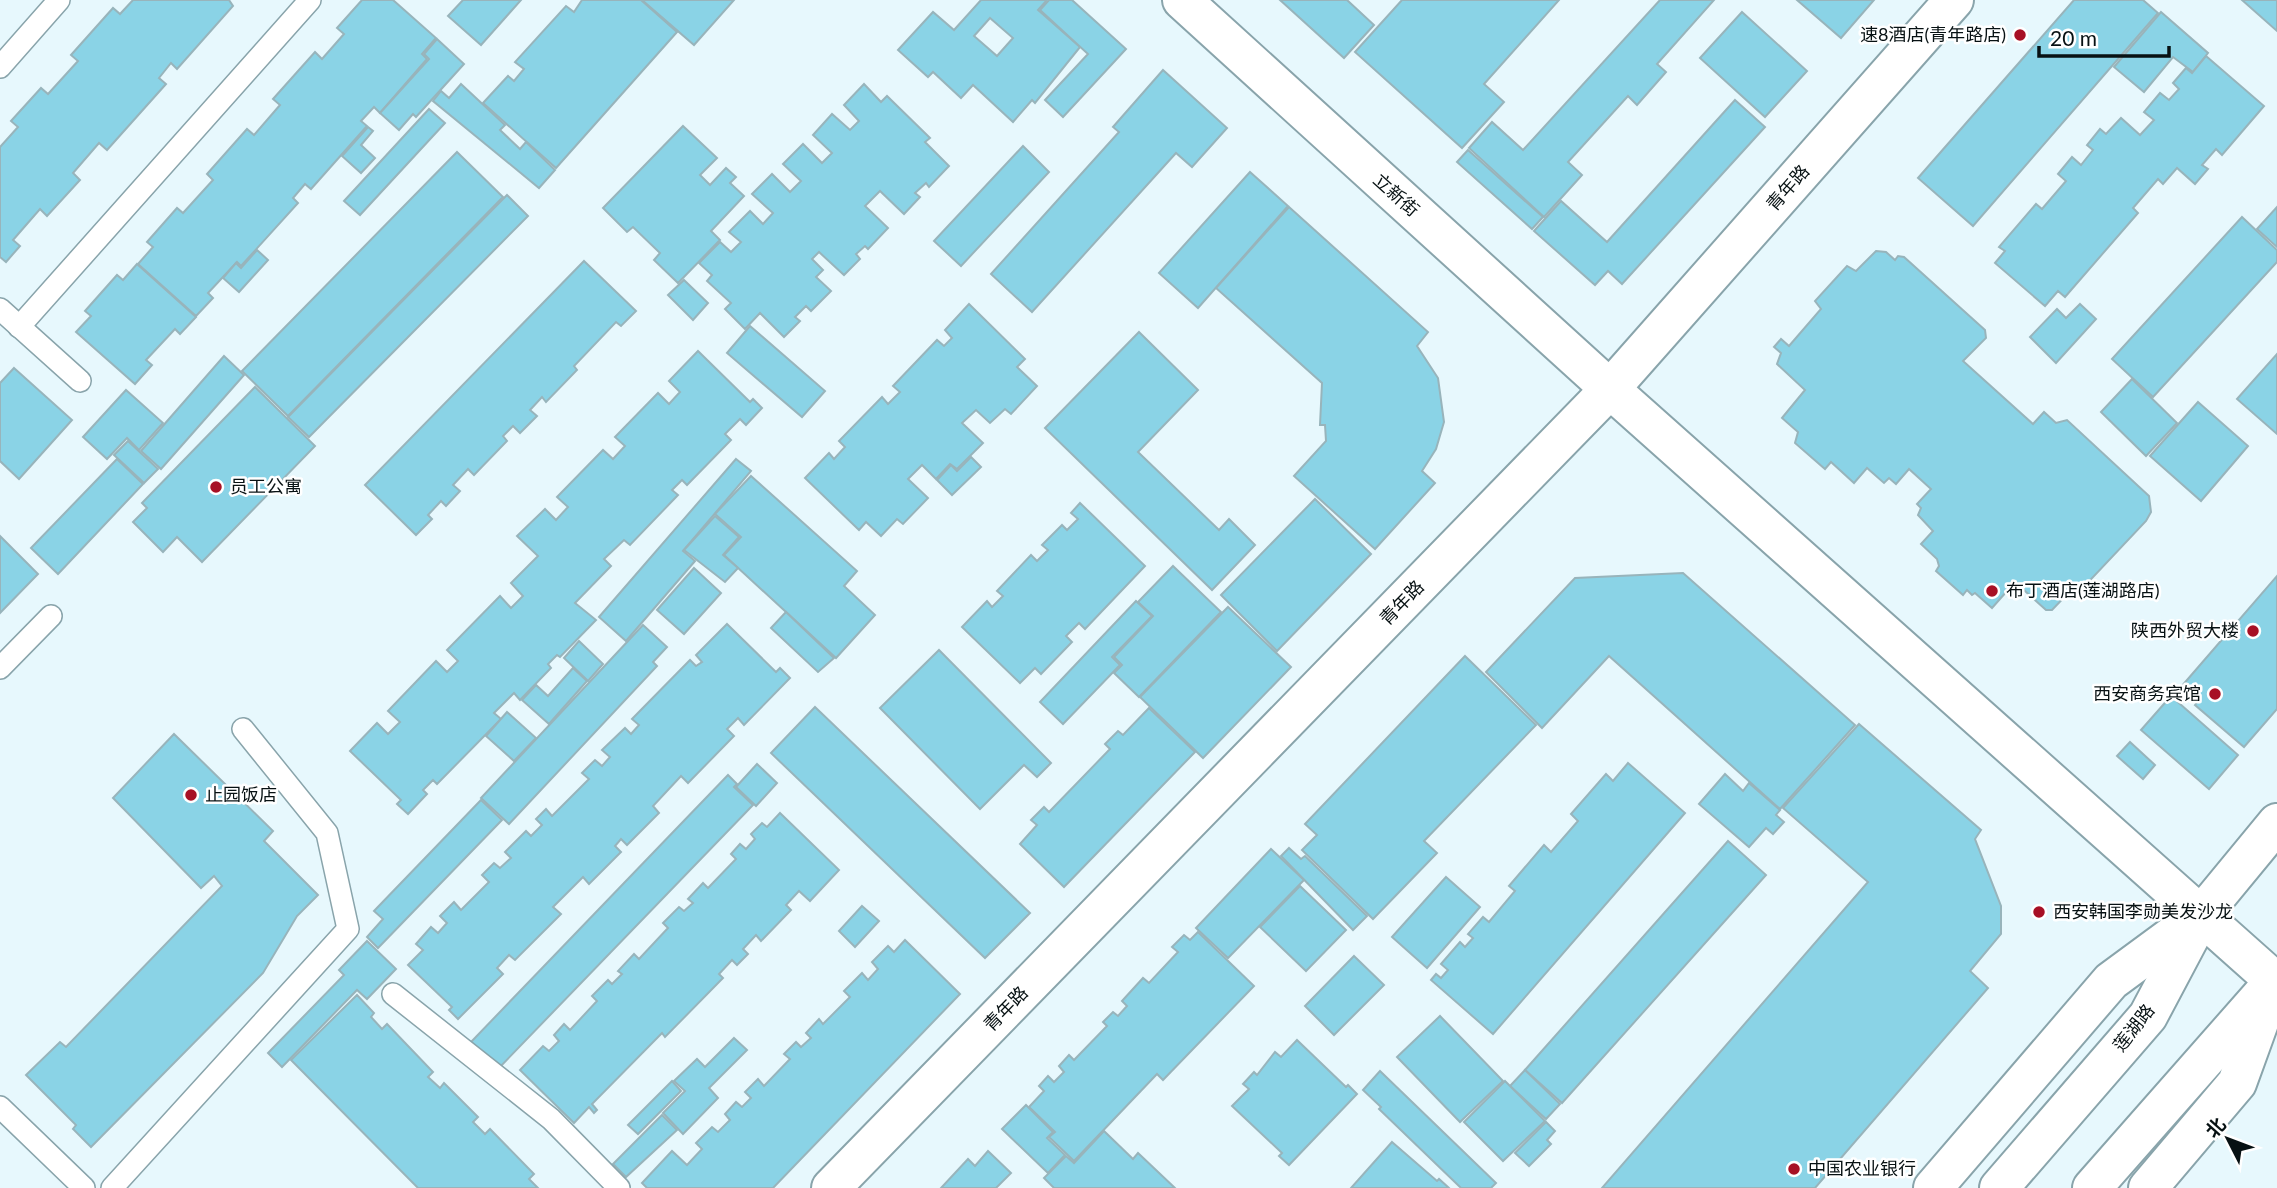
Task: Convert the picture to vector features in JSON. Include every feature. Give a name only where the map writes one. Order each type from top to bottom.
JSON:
[{"type":"street","name":"立新街","points":[[1182,0],[1610,389],[2276,981]]},
{"type":"street","name":"青年路","points":[[831,1188],[1610,389],[1954,0]]},
{"type":"street","name":"莲湖路","points":[[1999,1188],[2148,1016],[2202,915],[2277,823]]},
{"type":"street","points":[[1933,1188],[2111,981],[2202,915]]},
{"type":"street","points":[[2092,1188],[2276,981]]},
{"type":"street","points":[[2148,1188],[2237,1083],[2276,981]]},
{"type":"lane","points":[[0,67],[59,0]]},
{"type":"lane","points":[[19,327],[310,0]]},
{"type":"lane","points":[[0,309],[80,380]]},
{"type":"lane","points":[[0,668],[51,616]]},
{"type":"lane","points":[[112,1188],[348,929],[327,833],[243,729]]},
{"type":"lane","points":[[393,994],[551,1119],[620,1188]]},
{"type":"lane","points":[[0,1107],[84,1188]]},
{"type":"building","points":[[133,0],[229,0],[233,6],[177,69],[171,63],[159,78],[166,84],[107,150],[99,143],[73,173],[80,180],[47,216],[40,209],[13,240],[20,246],[6,262],[0,257],[0,147],[18,127],[11,121],[41,88],[48,94],[78,61],[71,55],[113,8],[120,14]]},
{"type":"building","points":[[362,0],[393,0],[436,38],[422,54],[427,59],[380,113],[374,107],[361,121],[367,126],[311,189],[305,184],[293,198],[298,203],[241,266],[237,262],[208,293],[213,298],[196,316],[138,264],[153,247],[147,242],[177,208],[183,213],[213,180],[207,174],[247,129],[254,135],[280,105],[273,99],[315,52],[322,59],[344,34],[337,28]]},
{"type":"building","points":[[463,0],[521,0],[481,45],[448,16]]},
{"type":"building","points":[[582,0],[641,0],[677,32],[556,168],[483,103],[508,76],[514,81],[524,69],[515,62],[566,6],[574,12]]},
{"type":"building","points":[[642,0],[734,0],[694,45]]},
{"type":"building","points":[[981,0],[1047,0],[1038,10],[1080,47],[1035,103],[1032,100],[1013,122],[973,85],[961,98],[933,72],[928,77],[898,50],[933,12],[954,30]],"holes":[[[990,18],[1013,38],[997,56],[974,36]]]},
{"type":"building","points":[[1049,0],[1072,0],[1126,49],[1063,117],[1045,100],[1088,54],[1040,10]]},
{"type":"building","points":[[1280,0],[1347,0],[1374,25],[1344,58]]},
{"type":"building","points":[[1402,0],[1559,0],[1484,84],[1504,102],[1462,148],[1355,52]]},
{"type":"building","points":[[1660,0],[1714,0],[1657,64],[1666,72],[1637,105],[1628,96],[1568,162],[1582,175],[1544,217],[1469,148],[1492,122],[1523,150]]},
{"type":"building","points":[[1797,0],[1874,0],[1841,38]]},
{"type":"building","points":[[2074,0],[2143,0],[2158,13],[1973,226],[1918,178]]},
{"type":"building","points":[[2242,0],[2277,0],[2277,31]]},
{"type":"building","points":[[1742,12],[1807,71],[1765,117],[1700,58]]},
{"type":"building","points":[[2161,12],[2208,53],[2193,72],[2173,57],[2144,92],[2114,67]]},
{"type":"building","points":[[437,39],[464,64],[416,117],[413,114],[399,130],[380,113],[429,59],[424,54]]},
{"type":"building","points":[[2206,56],[2264,106],[2222,155],[2216,149],[2202,165],[2208,169],[2195,184],[2177,168],[2163,184],[2158,179],[2133,208],[2138,213],[2065,297],[2058,291],[2045,306],[1995,263],[2005,251],[1999,247],[2036,204],[2042,209],[2066,181],[2058,174],[2072,157],[2081,165],[2093,150],[2087,145],[2100,129],[2106,134],[2121,118],[2140,135],[2154,120],[2144,112],[2160,93],[2169,100],[2179,89],[2173,83],[2186,68],[2192,73]]},
{"type":"building","points":[[1163,70],[1227,128],[1192,167],[1176,153],[1032,312],[991,274],[1119,132],[1113,127]]},
{"type":"building","points":[[461,84],[505,125],[500,130],[520,149],[526,142],[555,170],[539,188],[433,101],[441,91],[449,98]]},
{"type":"building","points":[[864,84],[881,102],[887,96],[930,138],[925,142],[949,166],[929,187],[926,183],[915,193],[920,197],[904,214],[880,191],[865,206],[888,228],[868,249],[865,246],[856,254],[860,259],[844,275],[819,252],[812,259],[823,270],[816,277],[831,291],[811,311],[806,306],[795,317],[800,321],[784,337],[760,313],[745,329],[725,309],[731,303],[707,281],[712,275],[699,263],[720,242],[731,252],[741,242],[729,232],[750,211],[763,224],[773,213],[752,194],[772,174],[790,192],[801,181],[783,164],[803,144],[822,163],[832,153],[813,135],[832,114],[850,130],[859,121],[844,105]]},
{"type":"building","points":[[1735,100],[1765,127],[1622,284],[1608,271],[1595,285],[1534,231],[1561,201],[1607,242]]},
{"type":"building","points":[[429,109],[445,123],[360,215],[344,201]]},
{"type":"building","points":[[683,126],[717,158],[700,175],[710,185],[726,168],[736,177],[730,183],[744,196],[711,231],[720,240],[678,283],[654,260],[660,253],[633,227],[627,232],[603,208]]},
{"type":"building","points":[[368,127],[373,131],[361,145],[375,158],[361,173],[342,156]]},
{"type":"building","points":[[1023,146],[1049,172],[961,266],[934,241]]},
{"type":"building","points":[[1468,150],[1543,217],[1532,229],[1457,162]]},
{"type":"building","points":[[457,152],[503,197],[288,416],[242,371]]},
{"type":"building","points":[[1250,172],[1288,206],[1198,308],[1159,273]]},
{"type":"building","points":[[507,195],[528,216],[309,437],[288,417]]},
{"type":"building","points":[[1289,207],[1428,332],[1417,346],[1438,378],[1444,422],[1436,449],[1422,471],[1435,483],[1375,549],[1294,476],[1326,441],[1325,425],[1320,425],[1322,383],[1216,288]]},
{"type":"building","points":[[2277,207],[2277,247],[2257,229]]},
{"type":"building","points":[[2242,217],[2277,250],[2277,262],[2153,397],[2112,359]]},
{"type":"building","points":[[257,250],[268,260],[239,292],[223,278],[236,263],[241,268]]},
{"type":"building","points":[[1876,251],[1886,252],[1895,260],[1898,256],[1904,257],[1985,330],[1986,338],[1963,361],[2033,424],[2044,412],[2056,423],[2067,420],[2149,496],[2151,512],[2146,521],[2079,592],[2073,588],[2052,610],[2046,610],[2015,582],[1992,608],[1975,593],[1972,595],[1967,590],[1963,595],[1936,571],[1939,566],[1937,559],[1921,544],[1933,531],[1918,515],[1921,508],[1917,504],[1931,489],[1909,469],[1896,484],[1889,478],[1884,483],[1867,468],[1854,483],[1831,462],[1825,469],[1795,443],[1798,432],[1782,418],[1805,390],[1777,364],[1781,353],[1774,347],[1781,339],[1789,346],[1821,309],[1815,301],[1847,266],[1856,271]]},
{"type":"building","points":[[584,261],[636,311],[621,326],[616,322],[574,366],[577,370],[546,402],[542,397],[530,410],[537,416],[520,433],[513,426],[503,436],[507,441],[474,475],[468,469],[453,485],[460,491],[446,506],[441,501],[428,515],[432,519],[416,535],[365,485]]},
{"type":"building","points":[[137,264],[196,317],[180,334],[175,329],[146,360],[152,365],[135,384],[76,332],[91,316],[85,311],[117,275],[123,280]]},
{"type":"building","points":[[684,280],[708,303],[693,320],[668,295]]},
{"type":"building","points":[[969,304],[1025,359],[1017,367],[1037,386],[1011,414],[1005,409],[990,423],[976,410],[962,423],[983,443],[957,469],[950,464],[936,479],[922,465],[908,479],[928,498],[903,524],[897,519],[881,536],[866,522],[859,530],[805,478],[829,453],[834,459],[845,447],[839,441],[882,397],[888,404],[900,392],[893,386],[937,340],[944,346],[952,338],[945,330]]},
{"type":"building","points":[[2080,304],[2096,319],[2056,363],[2030,337],[2057,309],[2066,318]]},
{"type":"building","points":[[750,326],[825,391],[802,417],[727,353]]},
{"type":"building","points":[[1139,332],[1198,390],[1138,452],[1219,530],[1229,519],[1255,545],[1212,590],[1045,428]]},
{"type":"building","points":[[698,351],[750,402],[753,399],[762,408],[746,425],[740,419],[725,434],[731,440],[687,485],[682,480],[672,490],[678,495],[630,545],[624,540],[604,559],[611,566],[575,603],[596,620],[560,657],[557,655],[548,664],[551,668],[520,700],[514,693],[494,713],[501,719],[437,784],[433,780],[423,790],[427,794],[408,814],[397,804],[401,800],[350,751],[377,723],[388,734],[400,722],[388,711],[436,661],[447,672],[458,661],[447,650],[500,596],[511,608],[523,596],[511,583],[538,556],[517,536],[545,509],[556,520],[568,507],[557,497],[603,450],[613,459],[625,446],[615,437],[658,393],[669,404],[680,392],[669,381]]},
{"type":"building","points":[[2277,354],[2277,434],[2237,399]]},
{"type":"building","points":[[224,356],[244,375],[161,469],[141,451]]},
{"type":"building","points":[[14,368],[72,420],[19,479],[0,461],[0,383]]},
{"type":"building","points":[[2132,379],[2177,423],[2146,456],[2101,412]]},
{"type":"building","name":"员工公寓","points":[[255,387],[315,446],[202,562],[177,537],[163,552],[133,522],[147,508],[142,503]]},
{"type":"building","points":[[126,390],[163,423],[139,450],[127,438],[107,459],[83,437]]},
{"type":"building","points":[[2198,402],[2248,446],[2201,501],[2150,456]]},
{"type":"building","points":[[128,441],[158,469],[144,483],[114,455]]},
{"type":"building","points":[[971,457],[981,467],[952,495],[937,480],[951,465],[957,471]]},
{"type":"building","points":[[117,459],[143,484],[58,574],[31,548]]},
{"type":"building","points":[[736,459],[751,471],[683,551],[695,561],[626,641],[599,617]]},
{"type":"building","points":[[751,476],[857,571],[844,586],[875,615],[836,658],[724,555],[741,537],[715,514]]},
{"type":"building","points":[[1315,499],[1371,554],[1277,651],[1221,595]]},
{"type":"building","points":[[1080,503],[1145,566],[1085,629],[1079,623],[1066,636],[1072,642],[1041,674],[1035,668],[1020,683],[962,627],[987,601],[992,607],[1003,596],[997,591],[1031,555],[1037,561],[1048,550],[1042,545],[1062,525],[1067,530],[1078,519],[1071,513]]},
{"type":"building","points":[[715,516],[739,537],[723,555],[738,568],[725,582],[684,550]]},
{"type":"building","points":[[0,536],[38,574],[0,613]]},
{"type":"building","points":[[1173,566],[1221,612],[1139,697],[1114,673],[1122,665],[1114,657],[1153,616],[1138,602]]},
{"type":"building","points":[[694,568],[721,593],[684,634],[657,610]]},
{"type":"building","points":[[1683,573],[1855,725],[1780,809],[1609,656],[1542,728],[1486,672],[1575,578]]},
{"type":"building","name":"陕西外贸大楼","points":[[2277,576],[2277,709],[2244,747],[2195,705],[2198,701],[2181,687]]},
{"type":"building","points":[[1136,601],[1152,616],[1112,657],[1120,665],[1063,724],[1040,702]]},
{"type":"building","points":[[1228,607],[1291,667],[1203,758],[1140,697]]},
{"type":"building","points":[[786,612],[834,658],[818,672],[771,628]]},
{"type":"building","points":[[727,624],[776,672],[780,668],[790,678],[744,725],[738,718],[727,729],[734,736],[688,783],[681,776],[653,806],[659,813],[627,845],[621,839],[615,846],[621,852],[589,884],[583,877],[553,907],[561,914],[515,960],[509,955],[497,968],[503,974],[458,1019],[449,1010],[452,1007],[408,965],[423,950],[416,944],[431,927],[438,933],[447,923],[440,916],[454,902],[461,910],[489,882],[482,875],[494,863],[500,868],[511,858],[505,852],[526,831],[531,836],[542,825],[536,819],[546,809],[552,816],[589,779],[582,773],[595,760],[602,766],[610,757],[602,750],[625,728],[631,734],[639,725],[632,719],[690,660],[696,666],[702,662],[696,655]]},
{"type":"building","points":[[643,625],[667,647],[653,662],[657,666],[509,824],[481,798]]},
{"type":"building","points":[[579,641],[603,664],[588,681],[564,658]]},
{"type":"building","points":[[939,650],[1051,763],[1037,777],[1024,765],[980,809],[880,708]]},
{"type":"building","points":[[1465,656],[1536,725],[1424,841],[1437,853],[1373,919],[1302,850],[1317,835],[1305,824]]},
{"type":"building","points":[[573,668],[587,681],[549,724],[522,700],[536,685],[548,696]]},
{"type":"building","points":[[2171,696],[2238,755],[2209,789],[2141,730]]},
{"type":"building","points":[[815,707],[1030,913],[985,958],[771,753]]},
{"type":"building","points":[[1149,708],[1195,752],[1064,887],[1020,844],[1037,825],[1031,820],[1044,807],[1049,812],[1110,749],[1105,744],[1118,731],[1123,735]]},
{"type":"building","points":[[507,712],[536,738],[514,761],[486,736]]},
{"type":"building","points":[[1859,724],[1981,830],[1975,839],[2001,906],[2001,934],[1970,971],[1988,988],[1815,1188],[1602,1188],[1868,882],[1783,808]]},
{"type":"building","points":[[174,734],[273,831],[264,841],[318,895],[297,916],[263,973],[91,1147],[73,1129],[76,1125],[26,1075],[60,1042],[66,1047],[222,886],[214,876],[201,888],[113,798]]},
{"type":"building","points":[[2130,742],[2155,765],[2143,779],[2117,756]]},
{"type":"building","points":[[1628,763],[1685,813],[1493,1034],[1431,980],[1436,974],[1441,978],[1448,970],[1441,964],[1460,942],[1465,947],[1473,938],[1468,934],[1483,917],[1489,922],[1515,891],[1509,886],[1544,845],[1551,852],[1578,821],[1571,814],[1606,774],[1613,781]]},
{"type":"building","points":[[757,764],[777,783],[756,806],[736,787]]},
{"type":"building","points":[[1725,774],[1743,791],[1749,783],[1780,810],[1776,815],[1784,822],[1773,834],[1766,828],[1749,847],[1699,804]]},
{"type":"building","points":[[728,775],[737,784],[734,787],[753,805],[498,1069],[471,1042]]},
{"type":"building","points":[[481,800],[502,820],[378,948],[367,937],[383,919],[374,911]]},
{"type":"building","points":[[780,813],[839,870],[810,901],[799,891],[786,905],[791,910],[761,941],[756,935],[743,949],[748,954],[737,965],[732,960],[719,974],[723,978],[665,1037],[662,1033],[592,1104],[597,1110],[594,1113],[589,1107],[574,1123],[520,1070],[543,1046],[549,1051],[559,1041],[554,1035],[564,1024],[570,1030],[597,1001],[592,996],[608,980],[612,984],[622,974],[618,971],[634,954],[639,959],[668,928],[663,923],[679,907],[684,911],[693,903],[688,899],[703,883],[708,888],[736,859],[731,854],[740,844],[746,849],[755,839],[751,834],[762,823],[767,827]]},
{"type":"building","points":[[1728,841],[1766,875],[1562,1103],[1525,1070]]},
{"type":"building","points":[[1289,848],[1301,859],[1305,856],[1367,916],[1353,930],[1281,856]]},
{"type":"building","points":[[1271,849],[1304,880],[1228,958],[1196,928]]},
{"type":"building","points":[[1446,877],[1480,907],[1427,968],[1392,937]]},
{"type":"building","points":[[1300,886],[1346,930],[1306,971],[1260,927]]},
{"type":"building","points":[[862,906],[879,921],[855,947],[839,931]]},
{"type":"building","points":[[1198,932],[1254,986],[1163,1080],[1157,1074],[1074,1161],[1049,1137],[1055,1132],[1029,1107],[1044,1091],[1039,1086],[1048,1076],[1054,1082],[1064,1072],[1059,1066],[1069,1055],[1074,1060],[1107,1026],[1103,1022],[1113,1012],[1118,1016],[1127,1006],[1122,1001],[1143,978],[1149,983],[1178,952],[1172,947],[1184,935],[1190,940]]},
{"type":"building","points":[[905,940],[960,994],[773,1188],[647,1188],[642,1183],[672,1151],[687,1165],[702,1149],[696,1143],[712,1127],[718,1132],[730,1120],[725,1114],[736,1102],[742,1107],[751,1098],[745,1092],[758,1079],[764,1086],[790,1059],[784,1054],[796,1042],[801,1047],[811,1038],[806,1033],[819,1019],[823,1024],[850,997],[844,991],[862,973],[868,980],[878,969],[872,962],[888,946],[894,952]]},
{"type":"building","points":[[367,941],[396,969],[367,999],[357,990],[282,1067],[268,1053],[344,975],[339,970]]},
{"type":"building","points":[[1354,956],[1384,985],[1334,1035],[1305,1006]]},
{"type":"building","points":[[357,995],[374,1013],[371,1017],[382,1029],[387,1024],[433,1072],[428,1077],[440,1088],[444,1083],[478,1117],[473,1122],[485,1134],[490,1129],[534,1174],[529,1179],[538,1188],[418,1188],[291,1060]]},
{"type":"building","points":[[1440,1016],[1503,1081],[1460,1122],[1397,1057]]},
{"type":"building","points":[[734,1038],[747,1050],[709,1088],[718,1098],[683,1134],[663,1113],[685,1091],[674,1081],[697,1059],[705,1067]]},
{"type":"building","points":[[1297,1040],[1346,1087],[1348,1085],[1357,1094],[1289,1165],[1279,1156],[1282,1153],[1232,1106],[1249,1089],[1243,1084],[1254,1072],[1257,1075],[1275,1052],[1281,1057]]},
{"type":"building","points":[[1525,1070],[1560,1104],[1546,1119],[1510,1086]]},
{"type":"building","points":[[1380,1071],[1496,1183],[1491,1188],[1461,1188],[1379,1109],[1381,1107],[1363,1090]]},
{"type":"building","points":[[672,1081],[681,1091],[638,1134],[628,1125]]},
{"type":"building","points":[[1505,1081],[1545,1121],[1503,1161],[1464,1122]]},
{"type":"building","points":[[1026,1105],[1053,1132],[1047,1138],[1065,1155],[1048,1173],[1002,1129]]},
{"type":"building","points":[[662,1115],[677,1130],[626,1177],[613,1164]]},
{"type":"building","points":[[1546,1122],[1555,1131],[1547,1140],[1551,1144],[1529,1166],[1515,1153]]},
{"type":"building","points":[[1104,1131],[1133,1159],[1138,1153],[1175,1188],[1054,1188],[1044,1178],[1066,1156],[1074,1163]]},
{"type":"building","points":[[1392,1142],[1437,1181],[1439,1179],[1449,1188],[1351,1188]]},
{"type":"building","points":[[988,1151],[1011,1173],[996,1188],[941,1188],[968,1159],[975,1166]]},
{"type":"place","name":"速8酒店(青年路店)","points":[[2020,35]]},
{"type":"place","name":"员工公寓","points":[[216,487]]},
{"type":"place","name":"布丁酒店(莲湖路店)","points":[[1992,591]]},
{"type":"place","name":"陕西外贸大楼","points":[[2253,631]]},
{"type":"place","name":"西安商务宾馆","points":[[2215,694]]},
{"type":"place","name":"止园饭店","points":[[191,795]]},
{"type":"place","name":"西安韩国李勋美发沙龙","points":[[2039,912]]},
{"type":"place","name":"中国农业银行","points":[[1794,1169]]}]
